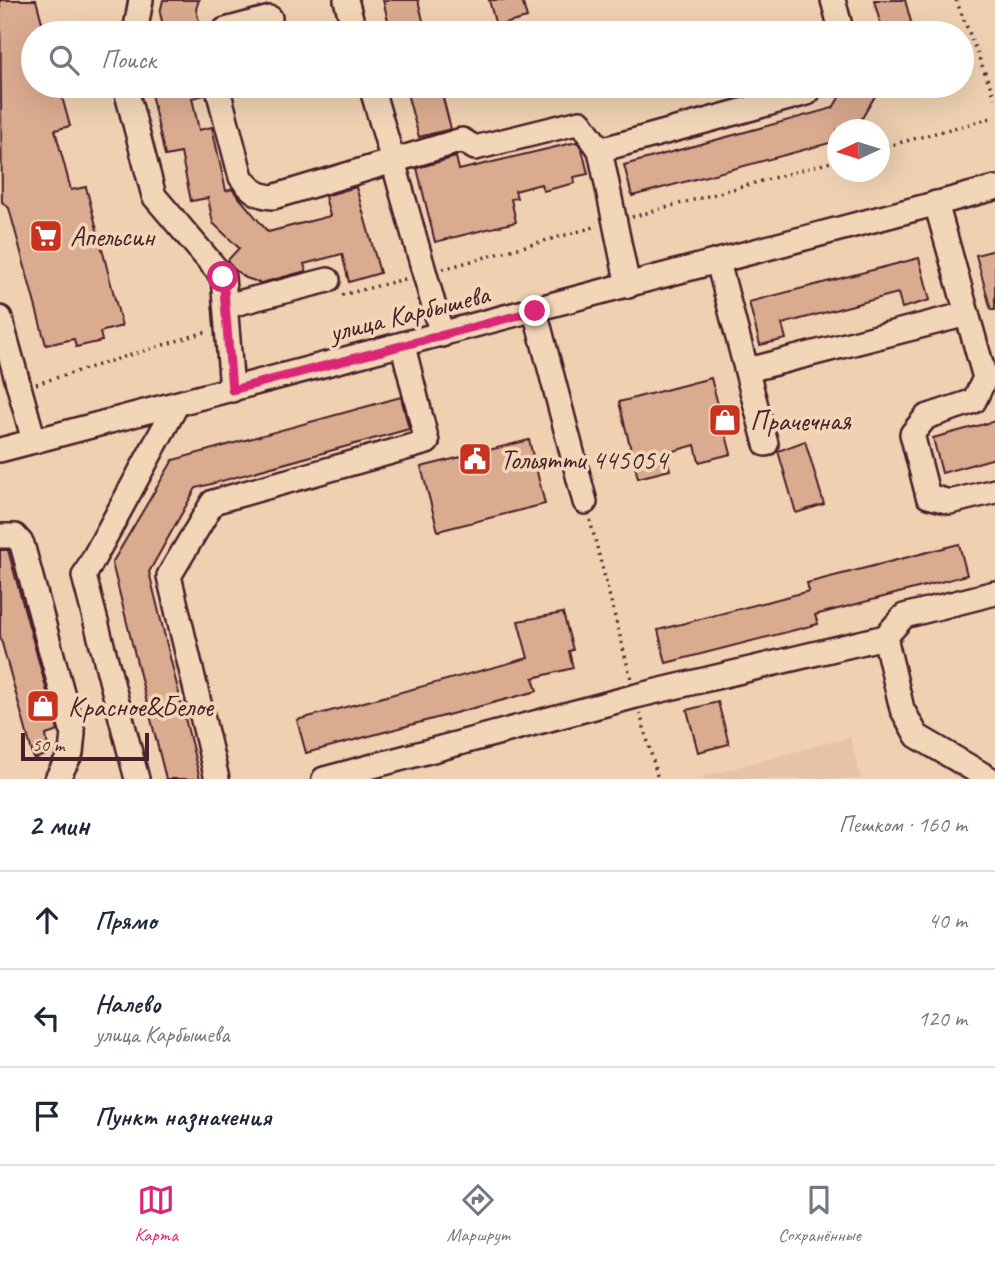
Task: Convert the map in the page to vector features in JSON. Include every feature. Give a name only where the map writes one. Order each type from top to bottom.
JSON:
[{"type":"street","points":[[137,21],[141,0]]},
{"type":"street","points":[[346,0],[352,21]]},
{"type":"street","points":[[834,0],[839,21]]},
{"type":"street","points":[[259,21],[270,18]]},
{"type":"street","points":[[128,98],[154,196],[223,277],[232,390]]},
{"type":"street","points":[[220,98],[241,177],[248,187],[263,196],[273,197],[462,140],[475,148],[580,122],[600,150],[628,286]]},
{"type":"street","points":[[375,98],[442,335]]},
{"type":"street","points":[[600,150],[789,98]]},
{"type":"street","name":"улица Карбышева","points":[[0,450],[995,188]]},
{"type":"street","points":[[936,203],[985,378],[974,401],[926,417],[912,434],[928,496],[950,502],[995,491]]},
{"type":"street","points":[[718,262],[766,444]]},
{"type":"street","points":[[226,306],[328,280]]},
{"type":"street","points":[[535,311],[585,502]]},
{"type":"street","points":[[748,370],[967,314]]},
{"type":"street","points":[[0,318],[34,441]]},
{"type":"street","points":[[218,779],[169,576],[213,502],[427,442],[403,346]]},
{"type":"street","points":[[137,779],[83,576],[177,404]]},
{"type":"street","points":[[0,536],[15,536],[22,544],[73,733],[71,753],[57,779]]},
{"type":"street","points":[[324,779],[636,695],[885,636],[904,616],[995,593]]},
{"type":"street","points":[[885,636],[902,709],[917,736],[990,779]]},
{"type":"path","points":[[956,0],[964,21]]},
{"type":"path","points":[[974,45],[995,98]]},
{"type":"path","points":[[890,145],[995,117]]},
{"type":"path","points":[[585,502],[658,779]]},
{"type":"shaded area","points":[[850,737],[861,779],[694,779]]},
{"type":"building","points":[[0,0],[36,0],[42,21],[21,21],[21,98],[62,98],[70,126],[55,130],[71,190],[86,187],[122,326],[100,332],[102,341],[76,347],[74,339],[46,345],[9,208],[2,202]]},
{"type":"building","points":[[163,0],[199,0],[196,9],[199,21],[162,21],[160,13]]},
{"type":"building","points":[[383,0],[418,0],[423,21],[388,21]]},
{"type":"building","points":[[489,0],[522,0],[527,18],[495,21]]},
{"type":"building","points":[[874,0],[905,0],[911,21],[880,21]]},
{"type":"building","points":[[152,98],[192,98],[199,130],[212,127],[226,191],[232,189],[268,232],[330,216],[325,196],[356,187],[380,273],[349,282],[342,254],[304,264],[306,271],[261,283],[246,278],[227,261],[239,248],[213,223],[208,198],[191,201],[181,153],[165,156]]},
{"type":"building","points":[[408,98],[443,98],[451,129],[419,137]]},
{"type":"building","points":[[839,98],[874,98],[862,119],[827,119],[827,144],[632,196],[624,165],[833,108]]},
{"type":"building","points":[[577,142],[582,149],[588,174],[574,177],[575,183],[543,191],[541,184],[515,191],[517,198],[511,199],[516,222],[435,242],[417,168],[456,157],[459,170]]},
{"type":"building","points":[[995,250],[995,310],[991,310],[976,255]]},
{"type":"building","points":[[919,258],[930,300],[902,308],[898,293],[782,324],[786,339],[760,345],[749,302]]},
{"type":"building","points":[[711,378],[731,454],[699,462],[695,445],[666,453],[670,470],[638,478],[619,402]]},
{"type":"building","points":[[401,397],[409,429],[196,488],[149,572],[200,779],[166,779],[112,563],[173,460]]},
{"type":"building","points":[[995,421],[995,458],[942,473],[933,438]]},
{"type":"building","points":[[529,440],[545,504],[438,531],[421,467]]},
{"type":"building","points":[[805,441],[824,504],[796,513],[778,451]]},
{"type":"building","points":[[959,544],[967,575],[815,615],[818,624],[666,663],[658,630],[809,591],[807,583]]},
{"type":"building","points":[[0,550],[8,550],[58,731],[46,735],[49,754],[34,759],[0,636]]},
{"type":"building","points":[[563,613],[573,650],[569,651],[573,668],[533,678],[537,691],[306,753],[297,720],[528,658],[518,621]]},
{"type":"building","points":[[718,702],[729,744],[698,752],[687,710]]},
{"type":"place","name":"Апельсин","points":[[46,236]]},
{"type":"place","name":"Прачечная","points":[[725,420]]},
{"type":"place","name":"Тольятти 445054","points":[[475,459]]},
{"type":"place","name":"Красное&Белое","points":[[43,706]]},
{"type":"route","points":[[223,277],[232,390],[535,311]]}]
